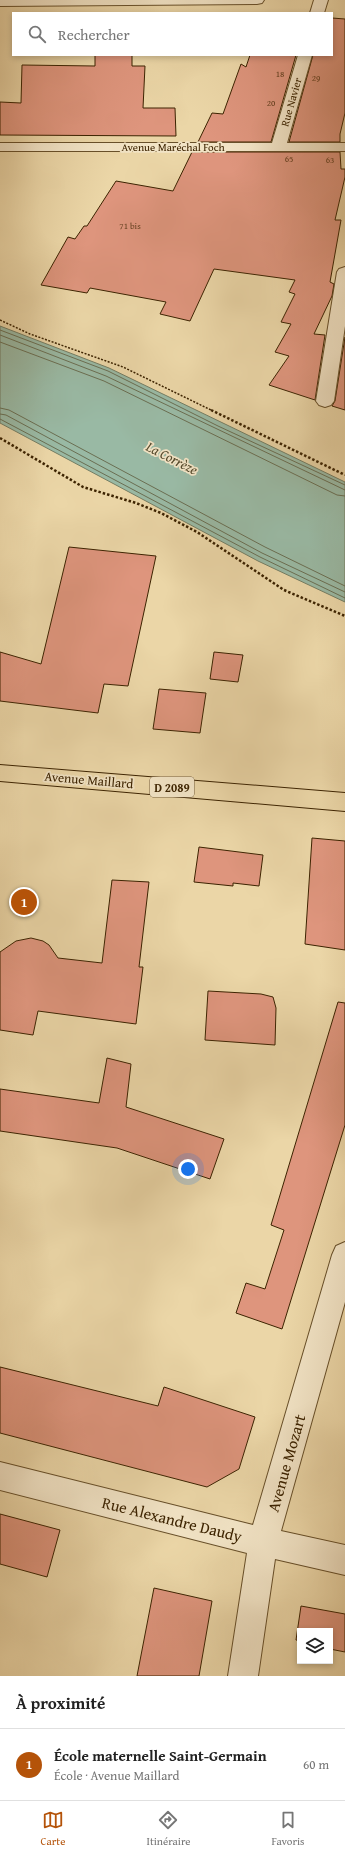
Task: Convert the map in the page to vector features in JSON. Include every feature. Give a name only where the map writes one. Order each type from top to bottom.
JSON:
[{"type":"main road","name":"Avenue Maillard","points":[[0,773],[345,802]]},
{"type":"street","points":[[0,2],[257,0]]},
{"type":"street","points":[[317,12],[320,0]]},
{"type":"street","name":"Rue Navier","points":[[278,148],[305,56]]},
{"type":"street","name":"Avenue Maréchal Foch","points":[[0,147],[345,147]]},
{"type":"street","points":[[325,401],[345,272]]},
{"type":"street","name":"Avenue Mozart","points":[[243,1676],[263,1542],[345,1254]]},
{"type":"street","name":"Rue Alexandre Daudy","points":[[0,1476],[263,1542],[345,1560]]},
{"type":"path","points":[[0,320],[30,334],[123,367],[345,475]]},
{"type":"path","points":[[0,438],[83,487],[136,503],[161,513],[197,532],[284,590],[345,616]]},
{"type":"water","name":"La Corrèze","points":[[0,326],[109,368],[345,482],[345,602],[258,561],[0,423]]},
{"type":"building","points":[[333,18],[345,19],[345,113],[340,134],[340,142],[289,142],[313,56],[333,56]]},
{"type":"building","points":[[95,56],[132,56],[132,66],[145,66],[143,108],[175,108],[176,136],[0,135],[0,102],[21,103],[22,65],[95,66]]},
{"type":"building","points":[[250,56],[296,56],[271,142],[198,142],[212,113],[223,114],[241,64],[246,67]]},
{"type":"building","points":[[192,152],[340,152],[341,169],[345,169],[345,177],[335,220],[341,220],[330,282],[334,284],[332,296],[314,334],[325,335],[315,400],[269,385],[289,356],[275,352],[291,324],[281,322],[295,294],[289,292],[295,280],[214,269],[190,321],[160,314],[166,302],[90,288],[87,293],[41,285],[68,237],[75,239],[84,226],[87,226],[116,181],[173,191]]},
{"type":"building","points":[[345,337],[345,410],[332,406],[335,401]]},
{"type":"building","points":[[69,547],[156,556],[128,686],[104,684],[98,713],[0,701],[0,652],[41,664]]},
{"type":"building","points":[[214,652],[243,655],[238,682],[210,679]]},
{"type":"building","points":[[159,689],[206,693],[200,733],[153,729]]},
{"type":"building","points":[[312,838],[345,841],[345,950],[305,944]]},
{"type":"building","points":[[199,847],[263,855],[259,886],[233,883],[233,886],[194,882]]},
{"type":"building","points":[[112,880],[149,882],[139,967],[143,967],[136,1024],[38,1011],[33,1035],[0,1030],[0,952],[16,941],[31,938],[43,941],[49,945],[58,958],[102,963]]},
{"type":"building","points":[[208,991],[261,994],[273,997],[276,1008],[275,1045],[205,1040]]},
{"type":"building","points":[[338,1002],[345,1003],[345,1125],[282,1329],[236,1313],[246,1283],[265,1289],[284,1230],[271,1225]]},
{"type":"building","points":[[107,1058],[131,1064],[126,1107],[224,1139],[210,1179],[117,1148],[0,1131],[0,1089],[99,1103]]},
{"type":"building","points":[[0,1367],[158,1406],[164,1387],[255,1417],[239,1469],[207,1487],[0,1433]]},
{"type":"building","points":[[0,1514],[60,1530],[47,1577],[0,1564]]},
{"type":"building","points":[[154,1588],[212,1601],[199,1676],[137,1676]]},
{"type":"building","points":[[301,1606],[345,1614],[345,1652],[333,1650],[333,1628],[298,1628]]},
{"type":"place","name":"École maternelle Saint-Germain","points":[[24,902]]}]
